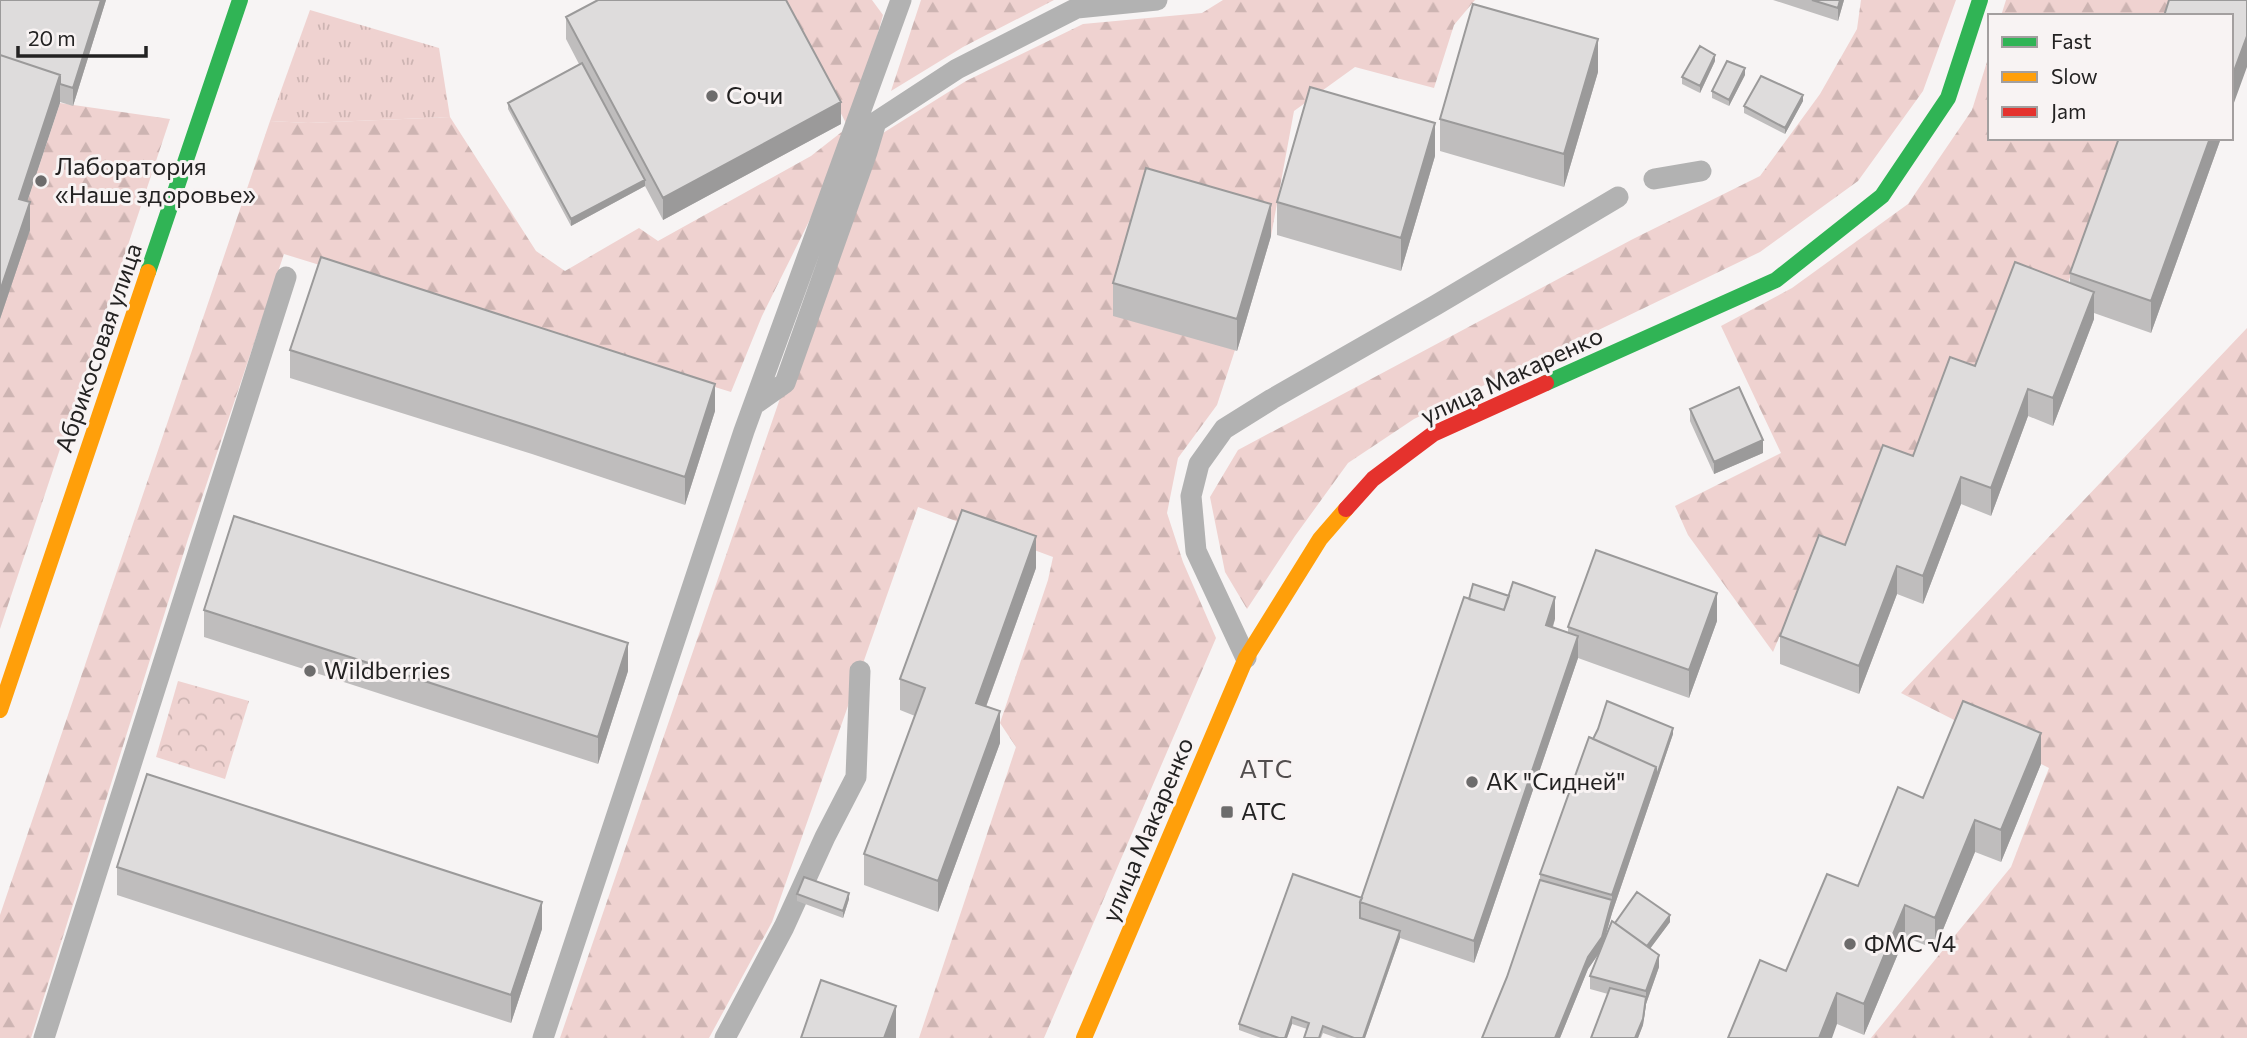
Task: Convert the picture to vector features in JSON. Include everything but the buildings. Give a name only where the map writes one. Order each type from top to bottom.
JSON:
[{"type":"street","name":"Абрикосовая улица","points":[[0,710],[240,0]]},
{"type":"street","name":"улица Макаренко","points":[[1084,1038],[1246,658],[1320,539],[1373,479],[1433,434],[1776,280],[1882,196],[1948,98],[1980,0]]},
{"type":"lane","points":[[543,1038],[755,404],[901,0]]},
{"type":"lane","points":[[755,404],[785,383],[876,122],[957,69],[1077,8],[1157,0]]},
{"type":"lane","points":[[1654,179],[1701,171]]},
{"type":"lane","points":[[1246,658],[1196,551],[1191,496],[1199,464],[1224,429],[1618,197]]},
{"type":"lane","points":[[44,1038],[286,277]]},
{"type":"lane","points":[[724,1038],[784,927],[825,836],[856,777],[860,671]]},
{"type":"green space","points":[[782,0],[872,0],[883,15],[852,125],[833,173],[762,316],[731,392],[284,254],[188,539],[31,1038],[0,1038],[0,915],[270,121],[308,123],[450,117],[536,251],[565,271],[639,228],[658,241],[811,156],[848,127]]},
{"type":"green space","points":[[921,0],[1054,0],[963,47],[891,91]]},
{"type":"green space","points":[[1223,0],[1475,0],[1454,25],[1434,88],[1355,67],[1294,111],[1271,236],[1146,202],[1113,313],[1235,350],[1217,405],[1178,458],[1167,513],[1183,562],[1216,638],[1044,1038],[919,1038],[1016,747],[1000,723],[1048,580],[1053,557],[918,507],[772,922],[709,1038],[560,1038],[809,314],[883,133],[966,81],[1083,24],[1202,13]]},
{"type":"green space","points":[[1861,0],[1956,0],[1923,91],[1858,181],[1760,252],[1414,419],[1348,463],[1247,609],[1225,572],[1210,497],[1238,450],[1633,239],[1760,176],[1820,94],[1857,29]]},
{"type":"green space","points":[[2006,0],[2170,0],[2165,14],[2002,14]]},
{"type":"green space","points":[[310,10],[439,48],[450,117],[308,123],[270,121]]},
{"type":"green space","points":[[1988,58],[1988,140],[2119,140],[2064,294],[1970,380],[1907,470],[1840,558],[1816,549],[1773,652],[1688,535],[1675,506],[1781,453],[1721,326],[1792,288],[1908,204],[1972,110]]},
{"type":"green space","points":[[60,103],[170,119],[0,629],[0,319],[19,226]]},
{"type":"green space","points":[[2247,328],[2247,1038],[1871,1038],[2011,867],[2049,768],[1901,693]]},
{"type":"green space","points":[[178,681],[249,701],[225,779],[156,757]]},
{"type":"traffic: fast","points":[[148,272],[240,0]]},
{"type":"traffic: fast","points":[[1546,383],[1776,280],[1882,196],[1948,98],[1980,0]]},
{"type":"traffic: slow","points":[[0,710],[148,272]]},
{"type":"traffic: slow","points":[[1084,1038],[1246,658],[1320,539],[1346,509]]},
{"type":"traffic: jam","points":[[1346,509],[1373,479],[1433,434],[1546,383]]},
{"type":"place","name":"Сочи","points":[[712,96]]},
{"type":"place","name":"Лаборатория «Наше здоровье»","points":[[41,181]]},
{"type":"place","name":"Wildberries","points":[[310,671]]},
{"type":"place","name":"АК \"Сидней\"","points":[[1472,782]]},
{"type":"place","name":"АТС","points":[[1227,812]]},
{"type":"place","name":"ФМС √4","points":[[1850,944]]},
{"type":"district","name":"АТС","points":[[1267,769]]}]
